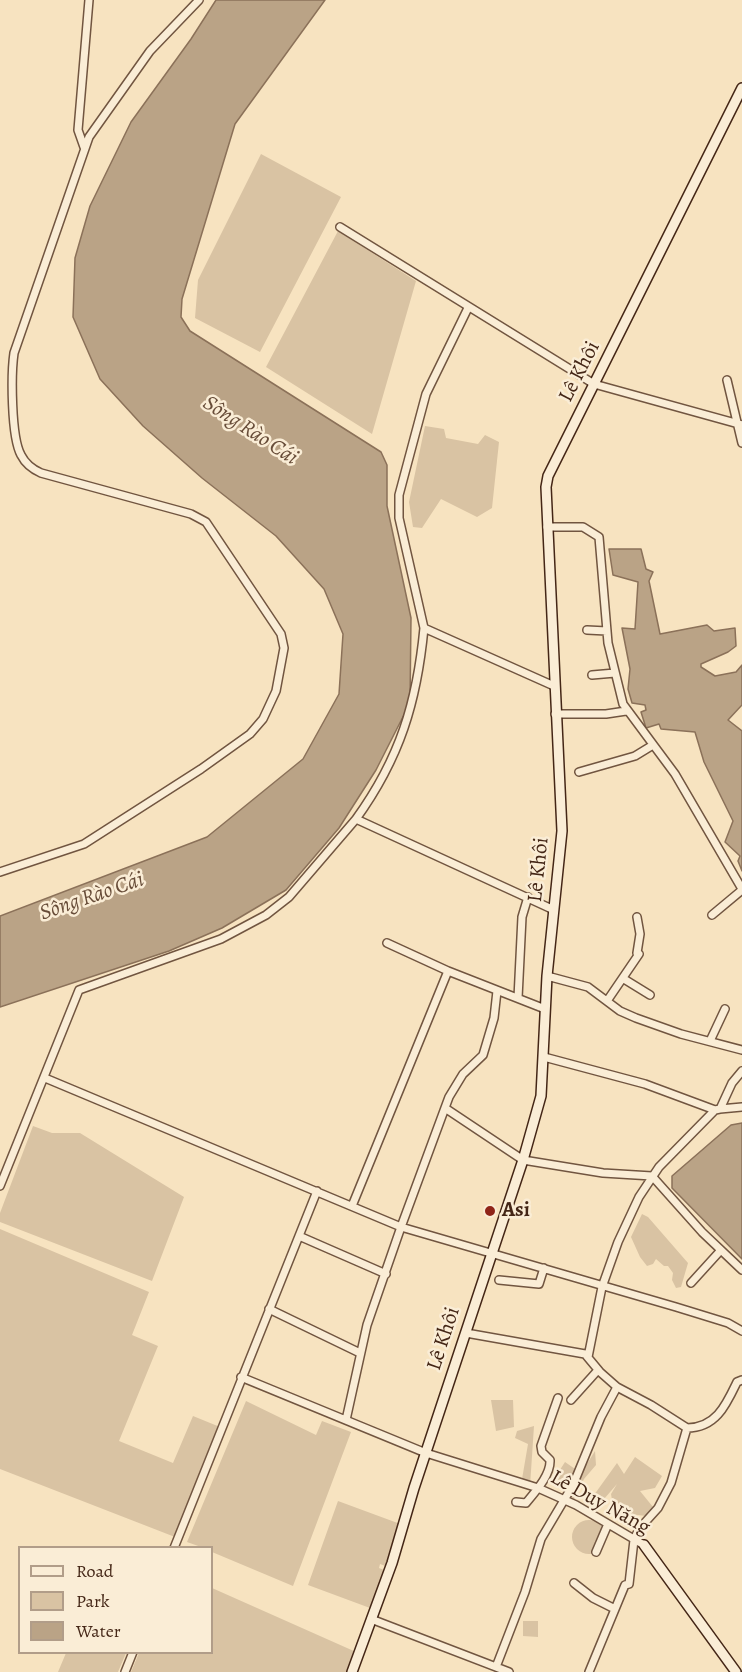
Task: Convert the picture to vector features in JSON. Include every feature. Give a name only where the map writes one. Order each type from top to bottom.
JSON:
[{"type":"street","points":[[84,147],[78,130],[89,0]]},
{"type":"street","points":[[0,872],[84,844],[201,769],[250,734],[263,719],[272,703],[284,648],[281,634],[202,518],[41,473],[30,466],[19,453],[12,377],[14,353],[84,147],[150,51],[199,0]]},
{"type":"street","name":"Lê Khôi","points":[[352,1672],[392,1563],[523,1160],[541,1096],[547,976],[562,831],[547,527],[548,476],[742,88]]},
{"type":"street","points":[[340,227],[594,384],[740,424]]},
{"type":"street","points":[[0,1186],[79,990],[221,939],[266,915],[289,897],[356,819],[383,778],[411,709],[419,679],[424,628],[399,518],[399,495],[426,394],[468,308]]},
{"type":"street","points":[[727,380],[740,424],[742,443]]},
{"type":"street","points":[[547,527],[583,527],[599,537],[607,631],[615,673],[626,711],[682,784],[742,889],[712,915]]},
{"type":"street","points":[[424,628],[554,686]]},
{"type":"street","points":[[587,630],[607,631]]},
{"type":"street","points":[[592,675],[615,673]]},
{"type":"street","points":[[555,714],[606,714],[626,711]]},
{"type":"street","points":[[579,772],[635,756],[653,745]]},
{"type":"street","points":[[356,819],[554,910]]},
{"type":"street","points":[[518,998],[522,917],[528,897]]},
{"type":"street","points":[[607,1001],[624,979],[638,954],[640,934],[637,917]]},
{"type":"street","points":[[387,943],[448,971],[545,1009]]},
{"type":"street","points":[[352,1206],[448,971]]},
{"type":"street","points":[[547,976],[576,982],[636,1018],[742,1050]]},
{"type":"street","points":[[624,979],[650,994]]},
{"type":"street","points":[[346,1420],[366,1325],[445,1108],[463,1074],[483,1055],[494,1018],[497,991]]},
{"type":"street","points":[[710,1041],[724,1009]]},
{"type":"street","points":[[544,1057],[645,1084],[718,1109],[742,1107]]},
{"type":"street","points":[[588,1357],[602,1287],[618,1242],[652,1176],[718,1109],[732,1083],[742,1071]]},
{"type":"street","points":[[45,1078],[401,1227],[728,1323],[742,1331]]},
{"type":"street","points":[[445,1108],[523,1160],[603,1173],[652,1176],[742,1270]]},
{"type":"street","points":[[175,1546],[317,1191]]},
{"type":"street","points":[[299,1236],[386,1274]]},
{"type":"street","points":[[691,1283],[721,1250]]},
{"type":"street","points":[[499,1280],[539,1284],[544,1268]]},
{"type":"street","points":[[269,1309],[360,1353]]},
{"type":"street","points":[[466,1333],[558,1348],[588,1357],[598,1370],[617,1387],[687,1428],[701,1428],[720,1413],[737,1382],[742,1380]]},
{"type":"street","points":[[571,1400],[598,1370]]},
{"type":"street","name":"Lê Duy Năng","points":[[241,1377],[426,1453],[538,1488],[564,1499],[628,1534],[644,1545],[735,1672]]},
{"type":"street","points":[[496,1668],[525,1592],[541,1539],[573,1485],[601,1417],[617,1387]]},
{"type":"street","points":[[516,1502],[526,1503],[551,1465],[550,1460],[542,1452],[541,1446],[558,1398]]},
{"type":"street","points":[[589,1672],[625,1585],[629,1584],[634,1540],[639,1529],[658,1508],[671,1483],[687,1428]]},
{"type":"street","points":[[596,1552],[608,1524]]},
{"type":"street","points":[[574,1583],[593,1598],[615,1609]]},
{"type":"street","points":[[371,1619],[508,1672]]},
{"type":"street","points":[[125,1672],[133,1654]]},
{"type":"green space","points":[[261,154],[341,197],[260,352],[195,318],[198,280]]},
{"type":"green space","points":[[338,231],[416,281],[372,434],[266,367]]},
{"type":"green space","points":[[425,426],[444,429],[446,438],[478,444],[485,435],[499,442],[492,508],[477,517],[441,499],[422,528],[413,527],[409,502]]},
{"type":"green space","points":[[33,1126],[52,1133],[80,1133],[184,1197],[152,1281],[0,1222],[0,1213]]},
{"type":"green space","points":[[642,1214],[648,1217],[688,1263],[681,1287],[676,1288],[672,1280],[673,1273],[668,1266],[664,1266],[656,1259],[653,1264],[647,1266],[640,1257],[631,1237]]},
{"type":"green space","points":[[0,1229],[149,1292],[132,1335],[158,1346],[119,1441],[173,1463],[193,1416],[220,1427],[175,1537],[0,1469]]},
{"type":"green space","points":[[491,1400],[513,1400],[514,1427],[496,1431]]},
{"type":"green space","points":[[246,1401],[316,1435],[322,1421],[351,1432],[293,1586],[213,1552],[213,1546],[198,1546],[187,1542]]},
{"type":"green space","points":[[534,1426],[530,1486],[521,1485],[528,1444],[515,1438],[517,1431]]},
{"type":"green space","points":[[595,1451],[596,1465],[584,1479],[573,1502],[565,1499],[573,1485],[554,1479],[565,1462],[578,1471],[575,1483]]},
{"type":"green space","points":[[635,1457],[662,1476],[655,1488],[640,1491],[653,1507],[646,1516],[614,1512],[611,1494],[617,1484],[598,1506],[594,1495],[617,1463],[624,1474]]},
{"type":"green space","points":[[338,1501],[403,1525],[388,1567],[380,1564],[379,1568],[384,1570],[370,1608],[308,1585]]},
{"type":"green space","points":[[589,1520],[601,1525],[606,1537],[601,1549],[589,1554],[577,1549],[572,1537],[577,1525]]},
{"type":"green space","points":[[213,1588],[356,1652],[347,1672],[131,1672],[139,1654],[213,1654]]},
{"type":"green space","points":[[523,1621],[538,1621],[538,1637],[523,1636]]},
{"type":"green space","points":[[65,1654],[126,1654],[118,1672],[58,1672]]},
{"type":"water","name":"Sông Rào Cái","points":[[216,0],[325,0],[235,124],[182,299],[181,317],[190,331],[381,452],[387,465],[387,506],[411,618],[410,703],[376,770],[339,828],[286,890],[222,928],[169,951],[0,1007],[0,916],[207,837],[303,759],[339,694],[343,634],[324,589],[276,536],[202,478],[143,426],[100,379],[73,317],[75,258],[90,206],[131,122]]},
{"type":"water","points":[[609,549],[641,549],[646,569],[653,572],[649,581],[660,634],[707,625],[714,631],[735,628],[736,646],[701,664],[701,667],[715,676],[736,672],[742,665],[742,705],[728,720],[742,731],[742,871],[738,861],[740,856],[725,842],[733,821],[704,762],[695,732],[661,729],[659,724],[646,728],[641,712],[646,710],[645,705],[632,703],[628,689],[630,669],[622,628],[635,629],[638,582],[613,575]]},
{"type":"water","points":[[742,1123],[742,1259],[672,1188],[672,1176],[731,1125]]},
{"type":"place","name":"Asi","points":[[490,1211]]}]
